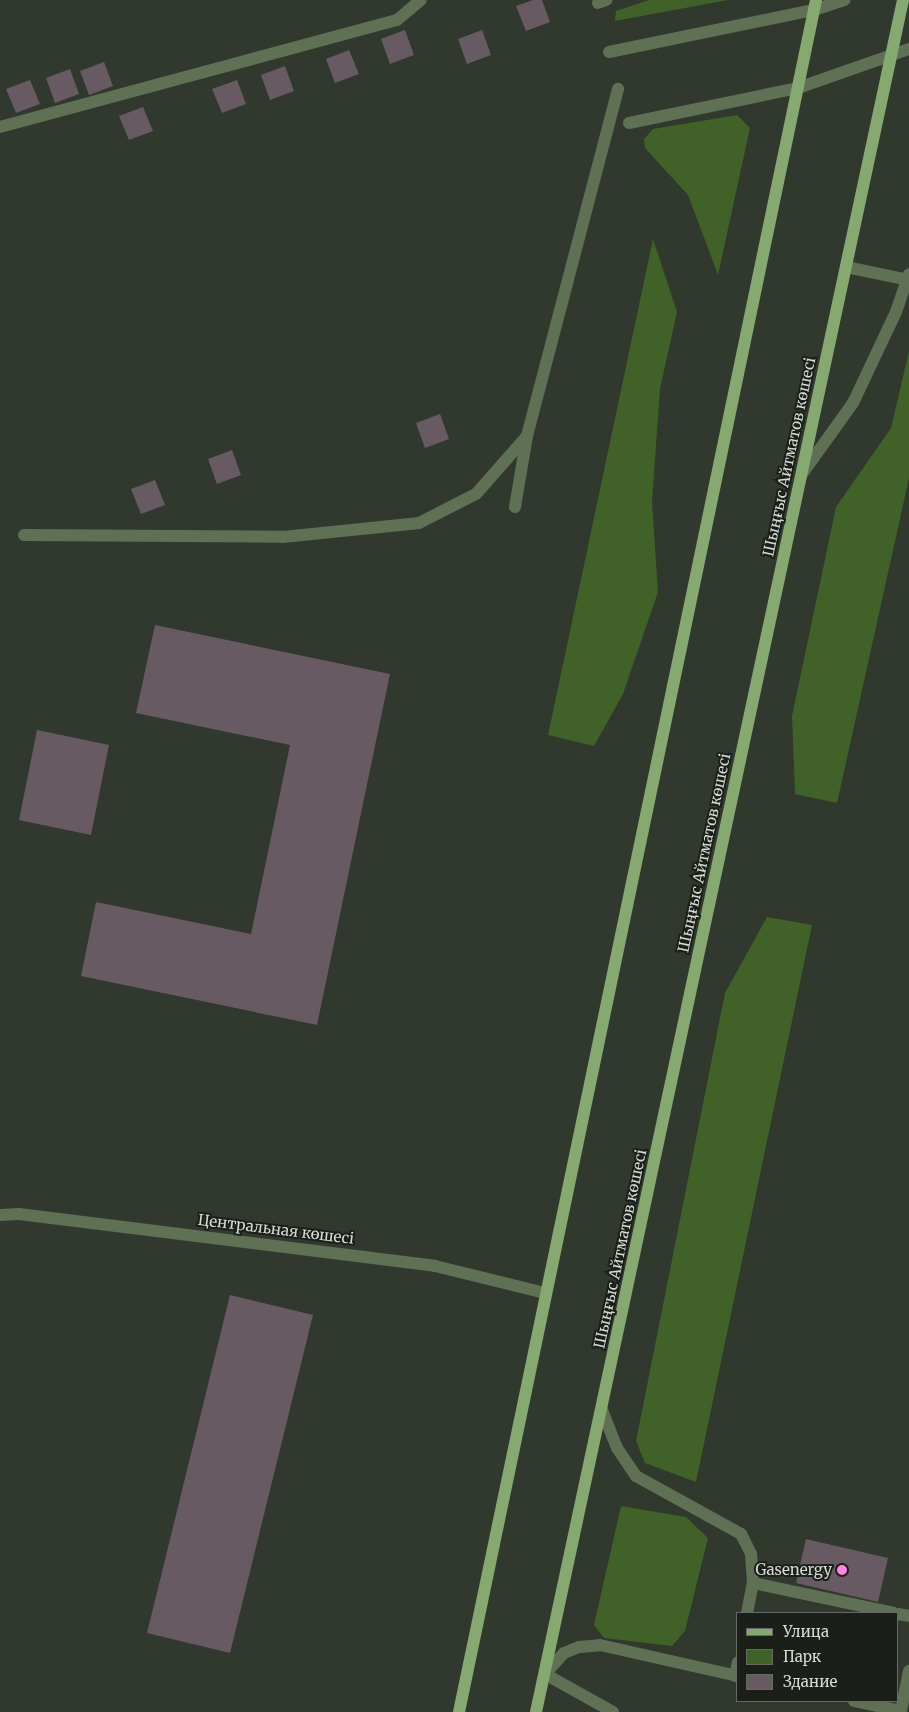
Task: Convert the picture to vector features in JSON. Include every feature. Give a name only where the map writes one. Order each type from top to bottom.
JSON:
[{"type":"main road","name":"Шыңғыс Айтматов көшесі","points":[[536,1712],[903,0]]},
{"type":"main road","points":[[459,1712],[815,5]]},
{"type":"street","points":[[0,127],[397,20],[421,0]]},
{"type":"street","points":[[609,52],[844,0]]},
{"type":"street","points":[[629,123],[798,88],[892,54],[909,50]]},
{"type":"street","points":[[515,507],[527,436],[618,89]]},
{"type":"street","points":[[802,474],[853,403],[896,312],[908,278],[846,267]]},
{"type":"street","points":[[24,536],[283,537],[419,524],[476,494],[527,436]]},
{"type":"street","name":"Центральная көшесі","points":[[0,1215],[19,1214],[435,1266],[545,1293]]},
{"type":"street","points":[[602,1410],[617,1448],[636,1476],[740,1534],[751,1554],[754,1584],[748,1612]]},
{"type":"street","points":[[754,1584],[887,1612]]},
{"type":"street","points":[[613,1712],[544,1674],[564,1654],[579,1647],[600,1645],[736,1676]]},
{"type":"street","points":[[859,1702],[901,1711],[909,1671]]},
{"type":"green space","points":[[649,0],[728,0],[615,21],[616,11]]},
{"type":"green space","points":[[737,115],[750,128],[718,275],[688,195],[645,148],[644,139],[653,129]]},
{"type":"green space","points":[[653,239],[677,312],[660,389],[652,502],[658,592],[623,694],[594,746],[548,735]]},
{"type":"green space","points":[[909,351],[909,478],[837,803],[795,794],[792,716],[836,507],[891,428]]},
{"type":"green space","points":[[767,917],[812,925],[696,1482],[645,1463],[636,1441],[725,993]]},
{"type":"green space","points":[[621,1506],[686,1517],[708,1538],[685,1631],[672,1646],[604,1638],[594,1625]]},
{"type":"building","points":[[533,0],[542,0],[550,22],[526,31],[516,6]]},
{"type":"building","points":[[405,30],[414,55],[390,64],[381,39]]},
{"type":"building","points":[[482,30],[491,55],[467,64],[458,39]]},
{"type":"building","points":[[349,50],[359,74],[335,83],[326,59]]},
{"type":"building","points":[[104,62],[113,86],[89,95],[80,71]]},
{"type":"building","points":[[285,66],[294,91],[270,100],[261,75]]},
{"type":"building","points":[[70,69],[79,94],[55,103],[46,78]]},
{"type":"building","points":[[30,80],[40,104],[16,113],[6,89]]},
{"type":"building","points":[[237,80],[246,104],[222,113],[212,89]]},
{"type":"building","points":[[143,107],[153,131],[129,140],[119,116]]},
{"type":"building","points":[[440,414],[449,439],[425,448],[416,423]]},
{"type":"building","points":[[232,450],[241,475],[217,484],[208,459]]},
{"type":"building","points":[[155,480],[165,505],[141,514],[131,489]]},
{"type":"building","points":[[155,625],[390,674],[317,1025],[81,976],[96,902],[251,934],[290,745],[136,713]]},
{"type":"building","points":[[37,730],[109,745],[91,835],[19,820]]},
{"type":"building","points":[[230,1295],[313,1315],[230,1653],[147,1633]]},
{"type":"building","name":"Gasenergy","points":[[806,1539],[888,1558],[878,1602],[796,1583]]},
{"type":"place","name":"Gasenergy","points":[[842,1570]]}]
